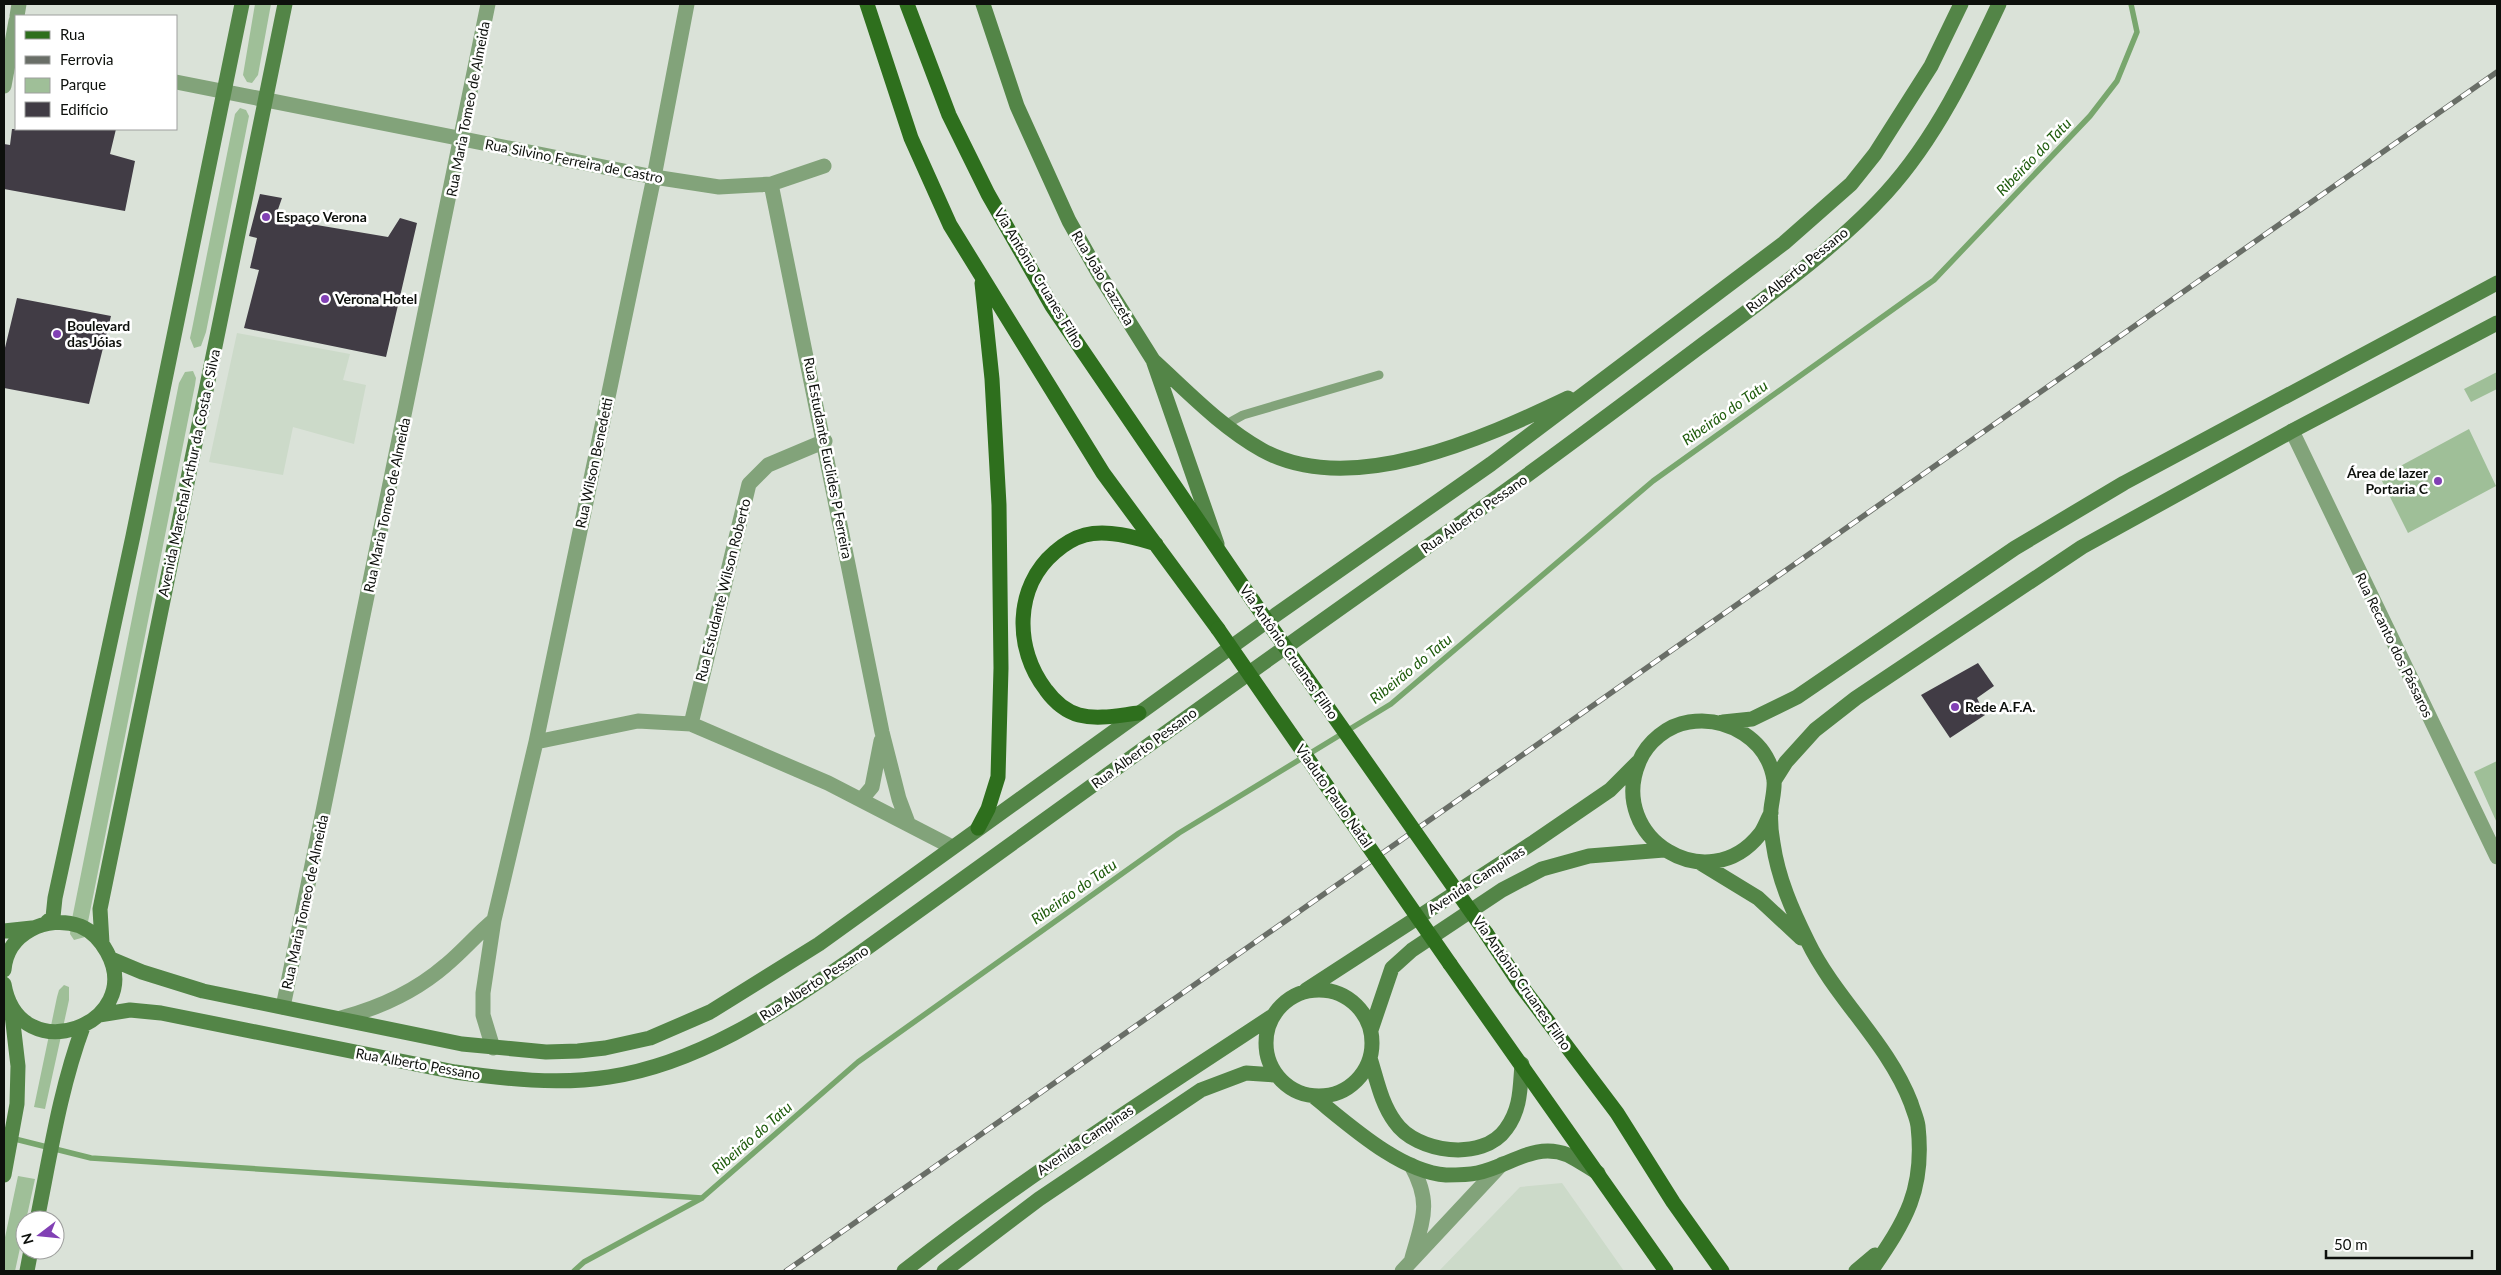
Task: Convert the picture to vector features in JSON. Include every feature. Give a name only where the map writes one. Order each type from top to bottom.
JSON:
[{"type":"main road","points":[[4,931],[32,928],[47,922],[53,917],[55,898],[131,545],[242,4]]},
{"type":"main road","name":"Avenida Marechal Arthur da Costa e Silva","points":[[102,943],[100,909],[285,4]]},
{"type":"main road","points":[[867,4],[911,138],[950,225],[981,279],[1103,473],[1156,544]]},
{"type":"main road","name":"Via Antônio Cruanes Filho","points":[[907,4],[949,115],[993,203],[1052,306],[1220,554],[1486,933],[1522,988],[1617,1113],[1673,1202],[1722,1271]]},
{"type":"main road","name":"Rua João Gazzeta","points":[[983,4],[1017,106],[1069,221],[1099,274],[1153,360],[1220,554]]},
{"type":"main road","name":"Rua Alberto Pessano","points":[[111,959],[142,972],[202,991],[462,1044],[493,1048],[546,1052],[605,1048],[650,1038],[710,1012],[783,968],[1491,464],[1784,243],[1851,184],[1875,154],[1926,74],[1960,4]]},
{"type":"main road","name":"Rua Alberto Pessano","points":[[99,1014],[130,1010],[162,1013],[455,1072],[541,1081],[609,1077],[635,1072],[663,1064],[732,1035],[809,989],[1295,640],[1518,484],[1735,321],[1814,258],[1885,194],[1911,164],[1968,68],[1999,4]]},
{"type":"main road","points":[[978,828],[988,809],[998,777],[1001,668],[999,495],[992,379],[981,279]]},
{"type":"main road","points":[[1771,813],[1760,834],[1743,850],[1722,860],[1698,862],[1680,858],[1664,850],[1646,833],[1635,810],[1632,785],[1639,761],[1650,744],[1665,731],[1692,721],[1722,722],[1752,719],[1797,697],[2015,548],[2124,483],[2497,284]]},
{"type":"main road","points":[[1774,782],[1786,762],[1815,730],[1856,698],[2082,547],[2497,323]]},
{"type":"main road","points":[[1153,360],[1225,425],[1263,450],[1291,462],[1315,468],[1343,470],[1380,465],[1435,452],[1480,437],[1528,417],[1598,383]]},
{"type":"main road","points":[[1139,713],[1094,717],[1078,715],[1054,699],[1031,664],[1025,646],[1023,610],[1026,595],[1034,576],[1045,561],[1068,543],[1083,535],[1121,536],[1156,544]]},
{"type":"main road","name":"Viaduto Paulo Natal","points":[[1156,544],[1218,629],[1450,964],[1522,1064]]},
{"type":"main road","points":[[1722,722],[1741,730],[1757,744],[1768,761],[1774,782],[1771,813],[1773,842],[1788,901],[1811,948],[1901,1079],[1918,1122],[1921,1162],[1912,1202],[1893,1239],[1871,1271]]},
{"type":"main road","name":"Avenida Campinas","points":[[1306,990],[1534,842],[1610,790],[1639,761]]},
{"type":"main road","name":"Avenida Campinas","points":[[1371,1030],[1392,968],[1412,950],[1502,890],[1542,869],[1589,856],[1664,850]]},
{"type":"main road","points":[[1698,862],[1758,898],[1781,917],[1811,948]]},
{"type":"main road","points":[[11,1006],[31,1025],[43,1031],[70,1032],[83,1027],[99,1014],[111,994],[114,982],[111,959],[102,943],[83,928],[59,922],[47,922]]},
{"type":"main road","points":[[4,970],[8,955],[14,944],[32,928]]},
{"type":"main road","points":[[4,988],[11,1006],[18,1066],[17,1104],[4,1174]]},
{"type":"main road","points":[[1370,1058],[1362,1075],[1348,1088],[1331,1095],[1313,1096],[1300,1094],[1275,1075],[1268,1061],[1265,1046],[1266,1031],[1272,1017],[1284,1001],[1306,990],[1327,990],[1346,997],[1362,1011],[1371,1030],[1370,1058],[1382,1100],[1396,1124],[1412,1137],[1448,1150],[1470,1150],[1490,1143],[1506,1131],[1519,1108],[1522,1064]]},
{"type":"main road","name":"Avenida Campinas","points":[[904,1271],[970,1219],[1024,1181],[1272,1017]]},
{"type":"main road","points":[[39,1210],[58,1116],[75,1049],[83,1027]]},
{"type":"main road","points":[[1522,1064],[1666,1271]]},
{"type":"main road","name":"Avenida Campinas","points":[[944,1271],[1039,1199],[1201,1090],[1246,1073],[1275,1075]]},
{"type":"main road","points":[[1313,1096],[1378,1147],[1411,1165],[1445,1175],[1477,1173],[1527,1153],[1542,1151],[1567,1155],[1598,1173]]},
{"type":"main road","points":[[1024,1181],[1039,1199]]},
{"type":"main road","points":[[1856,1271],[1893,1239]]},
{"type":"street","name":"Rua Maria Tomeo de Almeida","points":[[283,1007],[462,139],[488,4]]},
{"type":"street","name":"Rua Wilson Benedetti","points":[[493,1048],[484,1015],[483,994],[494,920],[536,742],[654,177],[687,4]]},
{"type":"street","points":[[4,86],[15,26]]},
{"type":"street","name":"Rua Silvino Ferreira de Castro","points":[[178,82],[654,177],[719,187],[771,184],[824,166]]},
{"type":"street","name":"Rua Estudante Euclides P Ferreira","points":[[771,184],[825,441],[882,732],[899,799],[908,823]]},
{"type":"street","name":"Rua Recanto dos Pássaros","points":[[2292,432],[2497,857]]},
{"type":"street","name":"Rua Estudante Wilson Roberto","points":[[691,724],[749,484],[768,465],[825,441]]},
{"type":"street","points":[[536,742],[638,720],[691,724],[828,783],[952,847]]},
{"type":"street","name":"Rua Estudante Euclides P Ferreira","points":[[861,800],[872,787],[882,732]]},
{"type":"street","points":[[341,1018],[386,1003],[428,979],[446,965],[494,920]]},
{"type":"street","points":[[1407,1267],[1502,1164]]},
{"type":"street","points":[[1407,1267],[1423,1218],[1425,1198],[1421,1183],[1411,1165]]},
{"type":"lane","points":[[1225,425],[1243,415],[1379,375]]},
{"type":"shaded area","points":[[237,333],[350,354],[343,380],[366,385],[354,444],[293,427],[283,475],[209,462]]},
{"type":"shaded area","points":[[1562,1183],[1624,1271],[1439,1271],[1520,1187]]},
{"type":"green space","points":[[255,4],[271,4],[258,75],[252,83],[247,82],[243,75]]},
{"type":"green space","points":[[240,108],[246,110],[249,116],[206,332],[201,346],[194,348],[190,338],[235,114]]},
{"type":"green space","points":[[193,371],[196,378],[195,385],[85,937],[74,940],[70,934],[71,924],[179,383],[185,372]]},
{"type":"green space","points":[[2497,372],[2497,389],[2471,402],[2464,389]]},
{"type":"green space","name":"Área de lazer Portaria C","points":[[2469,429],[2496,486],[2408,533],[2380,477]]},
{"type":"green space","points":[[2497,761],[2497,823],[2474,772]]},
{"type":"green space","points":[[64,985],[69,987],[69,1000],[45,1109],[34,1107],[57,997],[59,990]]},
{"type":"green space","points":[[18,1176],[35,1179],[28,1210],[15,1210],[15,1260],[17,1260],[15,1271],[4,1271],[4,1242]]},
{"type":"building","points":[[12,129],[116,130],[110,154],[135,161],[125,211],[4,189],[4,144],[10,145]]},
{"type":"building","name":"Verona Hotel","points":[[260,194],[282,198],[275,218],[388,237],[400,218],[417,223],[386,357],[244,328],[259,270],[250,268],[257,238],[249,236]]},
{"type":"building","name":"Boulevard das Jóias","points":[[17,298],[111,316],[89,404],[4,388],[4,352]]},
{"type":"building","name":"Rede A.F.A.","points":[[1978,663],[1994,686],[1977,698],[1985,715],[1950,738],[1921,695]]},
{"type":"waterway","name":"Ribeirão do Tatu","points":[[574,1271],[584,1262],[702,1198],[858,1062],[1179,833],[1391,704],[1653,481],[1934,280],[2090,116],[2117,81],[2137,32],[2131,4]]},
{"type":"waterway","points":[[11,1138],[91,1158],[702,1198]]},
{"type":"railway","points":[[786,1271],[2497,72]]},
{"type":"place","name":"Espaço Verona","points":[[266,217]]},
{"type":"place","name":"Verona Hotel","points":[[325,299]]},
{"type":"place","name":"Boulevard das Jóias","points":[[57,334]]},
{"type":"place","name":"Área de lazer Portaria C","points":[[2438,481]]},
{"type":"place","name":"Rede A.F.A.","points":[[1955,707]]}]
